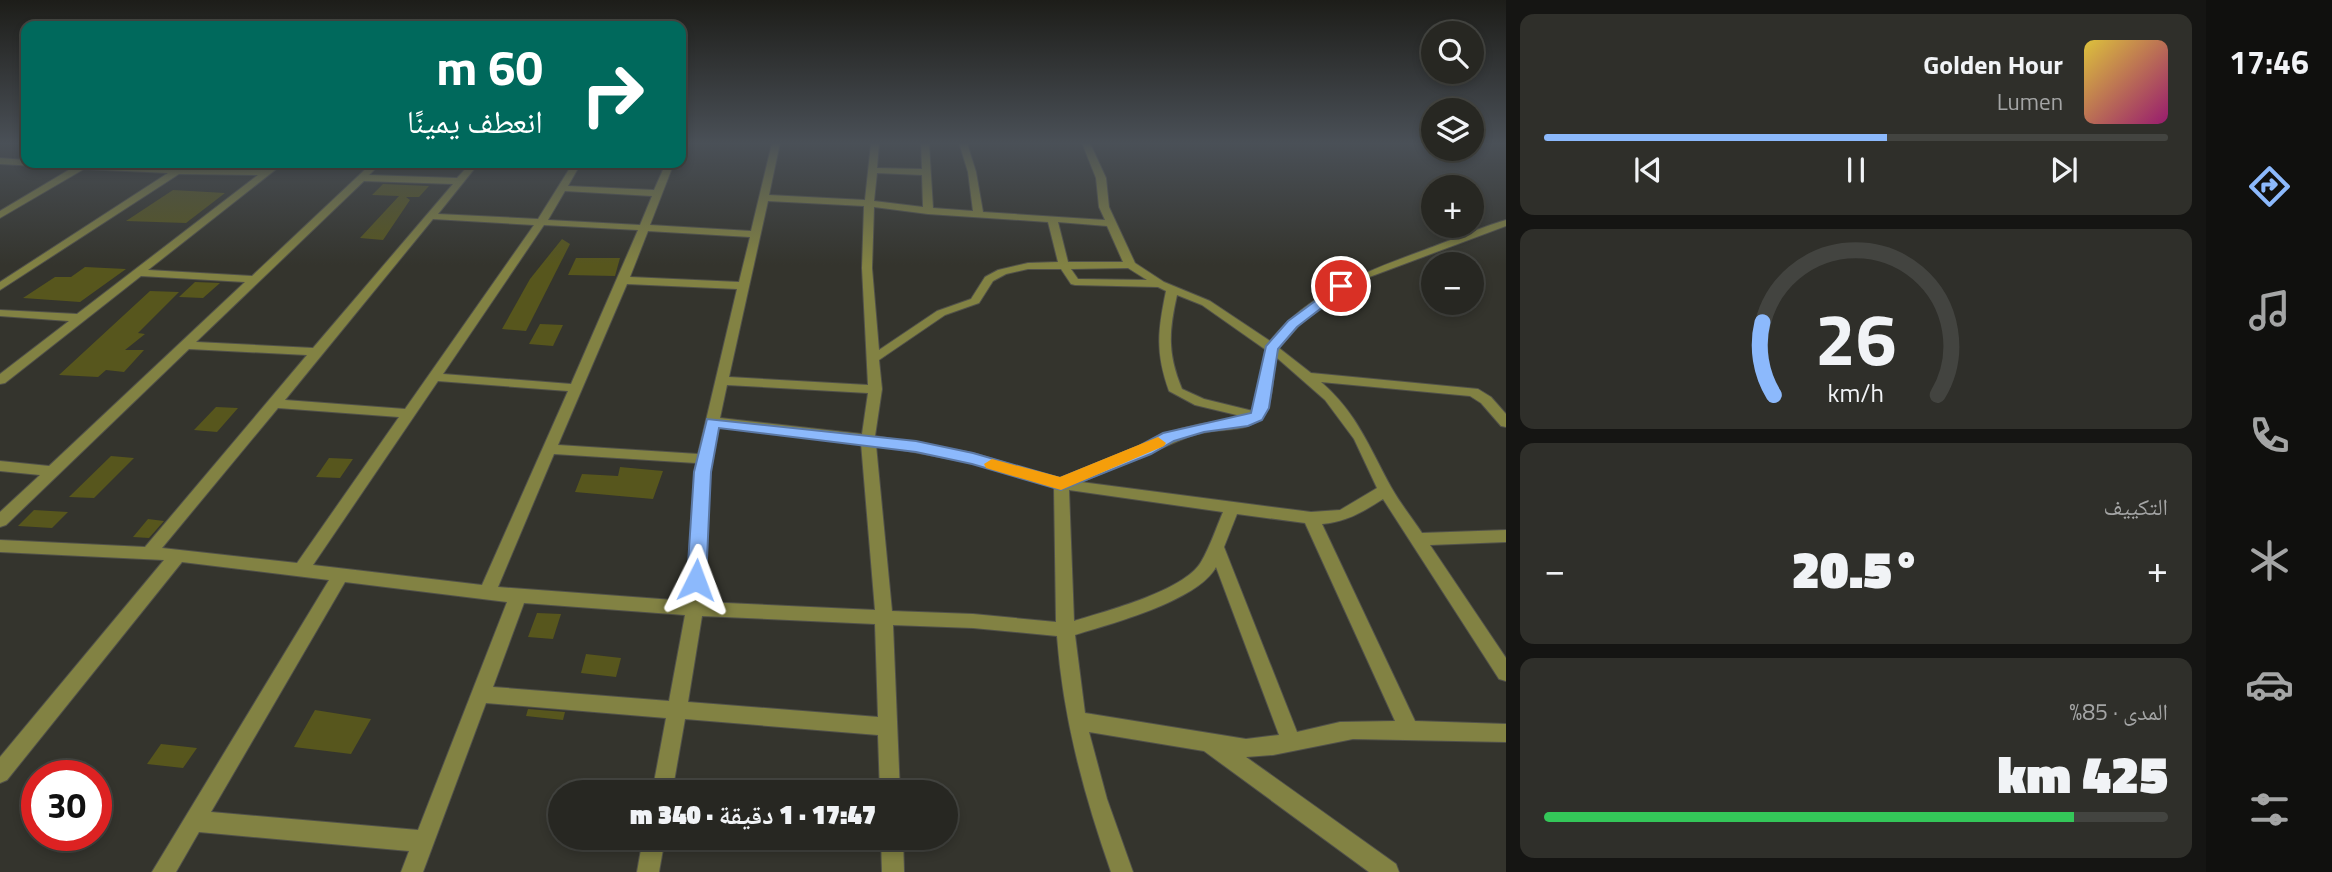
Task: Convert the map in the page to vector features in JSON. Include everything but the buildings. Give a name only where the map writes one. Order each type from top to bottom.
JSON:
[{"type":"street","points":[[0,215],[52,184]]},
{"type":"street","points":[[0,287],[158,184]]},
{"type":"street","points":[[0,380],[253,184]]},
{"type":"street","points":[[0,522],[356,184]]},
{"type":"street","points":[[149,553],[457,184]]},
{"type":"street","points":[[302,568],[542,221],[564,184]]},
{"type":"street","points":[[487,592],[624,280],[662,184]]},
{"type":"street","points":[[664,780],[695,607],[704,460],[767,184]]},
{"type":"street","points":[[871,184],[867,268],[875,389],[868,439],[884,617],[890,780]]},
{"type":"street","points":[[926,184],[928,211]]},
{"type":"street","points":[[974,184],[978,214]]},
{"type":"street","points":[[1102,184],[1104,207],[1130,265]]},
{"type":"street","points":[[561,188],[658,193]]},
{"type":"street","points":[[764,198],[869,203],[928,211],[1111,223]]},
{"type":"street","points":[[430,216],[756,234]]},
{"type":"street","points":[[1052,219],[1064,265],[1075,282],[1166,287]]},
{"type":"street","points":[[1061,484],[1145,450],[1169,437],[1203,427],[1248,421],[1257,416],[1261,408],[1271,349],[1292,324],[1341,286],[1369,273],[1419,257],[1506,223]]},
{"type":"street","points":[[873,359],[941,313],[975,301],[994,275],[1021,266],[1130,265],[1166,287],[1206,303],[1309,377],[1349,421],[1385,490],[1506,673]]},
{"type":"street","points":[[139,273],[255,279]]},
{"type":"street","points":[[624,280],[744,286]]},
{"type":"street","points":[[1166,287],[1162,341],[1167,369],[1176,391],[1200,402],[1257,416]]},
{"type":"street","points":[[0,313],[78,318]]},
{"type":"street","points":[[188,345],[317,352]]},
{"type":"street","points":[[434,377],[575,388]]},
{"type":"street","points":[[1309,377],[1473,392],[1486,400],[1506,423]]},
{"type":"street","points":[[722,381],[875,389]]},
{"type":"street","points":[[274,403],[409,414]]},
{"type":"street","points":[[713,422],[868,439],[973,458],[1061,484],[1311,518],[1333,519],[1351,513],[1385,490]]},
{"type":"street","points":[[549,449],[704,460]]},
{"type":"street","points":[[0,466],[54,471]]},
{"type":"street","points":[[1061,484],[1067,630],[1077,721],[1097,806],[1122,872]]},
{"type":"street","points":[[0,546],[178,555],[518,596],[740,612],[884,617],[1067,630],[1128,611],[1181,589],[1207,568],[1232,508]]},
{"type":"street","points":[[1311,518],[1410,731]]},
{"type":"street","points":[[1416,539],[1506,536]]},
{"type":"street","points":[[1216,547],[1291,741]]},
{"type":"street","points":[[0,773],[178,555]]},
{"type":"street","points":[[163,872],[342,573]]},
{"type":"street","points":[[412,872],[518,596]]},
{"type":"street","points":[[480,694],[676,712],[888,727]]},
{"type":"street","points":[[1077,721],[1210,743],[1266,749],[1291,741],[1344,731],[1506,733]]},
{"type":"street","points":[[1210,743],[1388,872]]},
{"type":"street","points":[[194,821],[424,841]]},
{"type":"street","points":[[648,872],[652,850]]},
{"type":"street","points":[[892,850],[893,872]]},
{"type":"slow traffic","points":[[992,464],[1061,484],[1158,443]]},
{"type":"route","points":[[696,580],[702,472],[713,422],[916,447],[973,458],[1061,484],[1145,450],[1169,437],[1203,427],[1248,421],[1257,416],[1261,408],[1271,349],[1292,324],[1341,286]]}]
